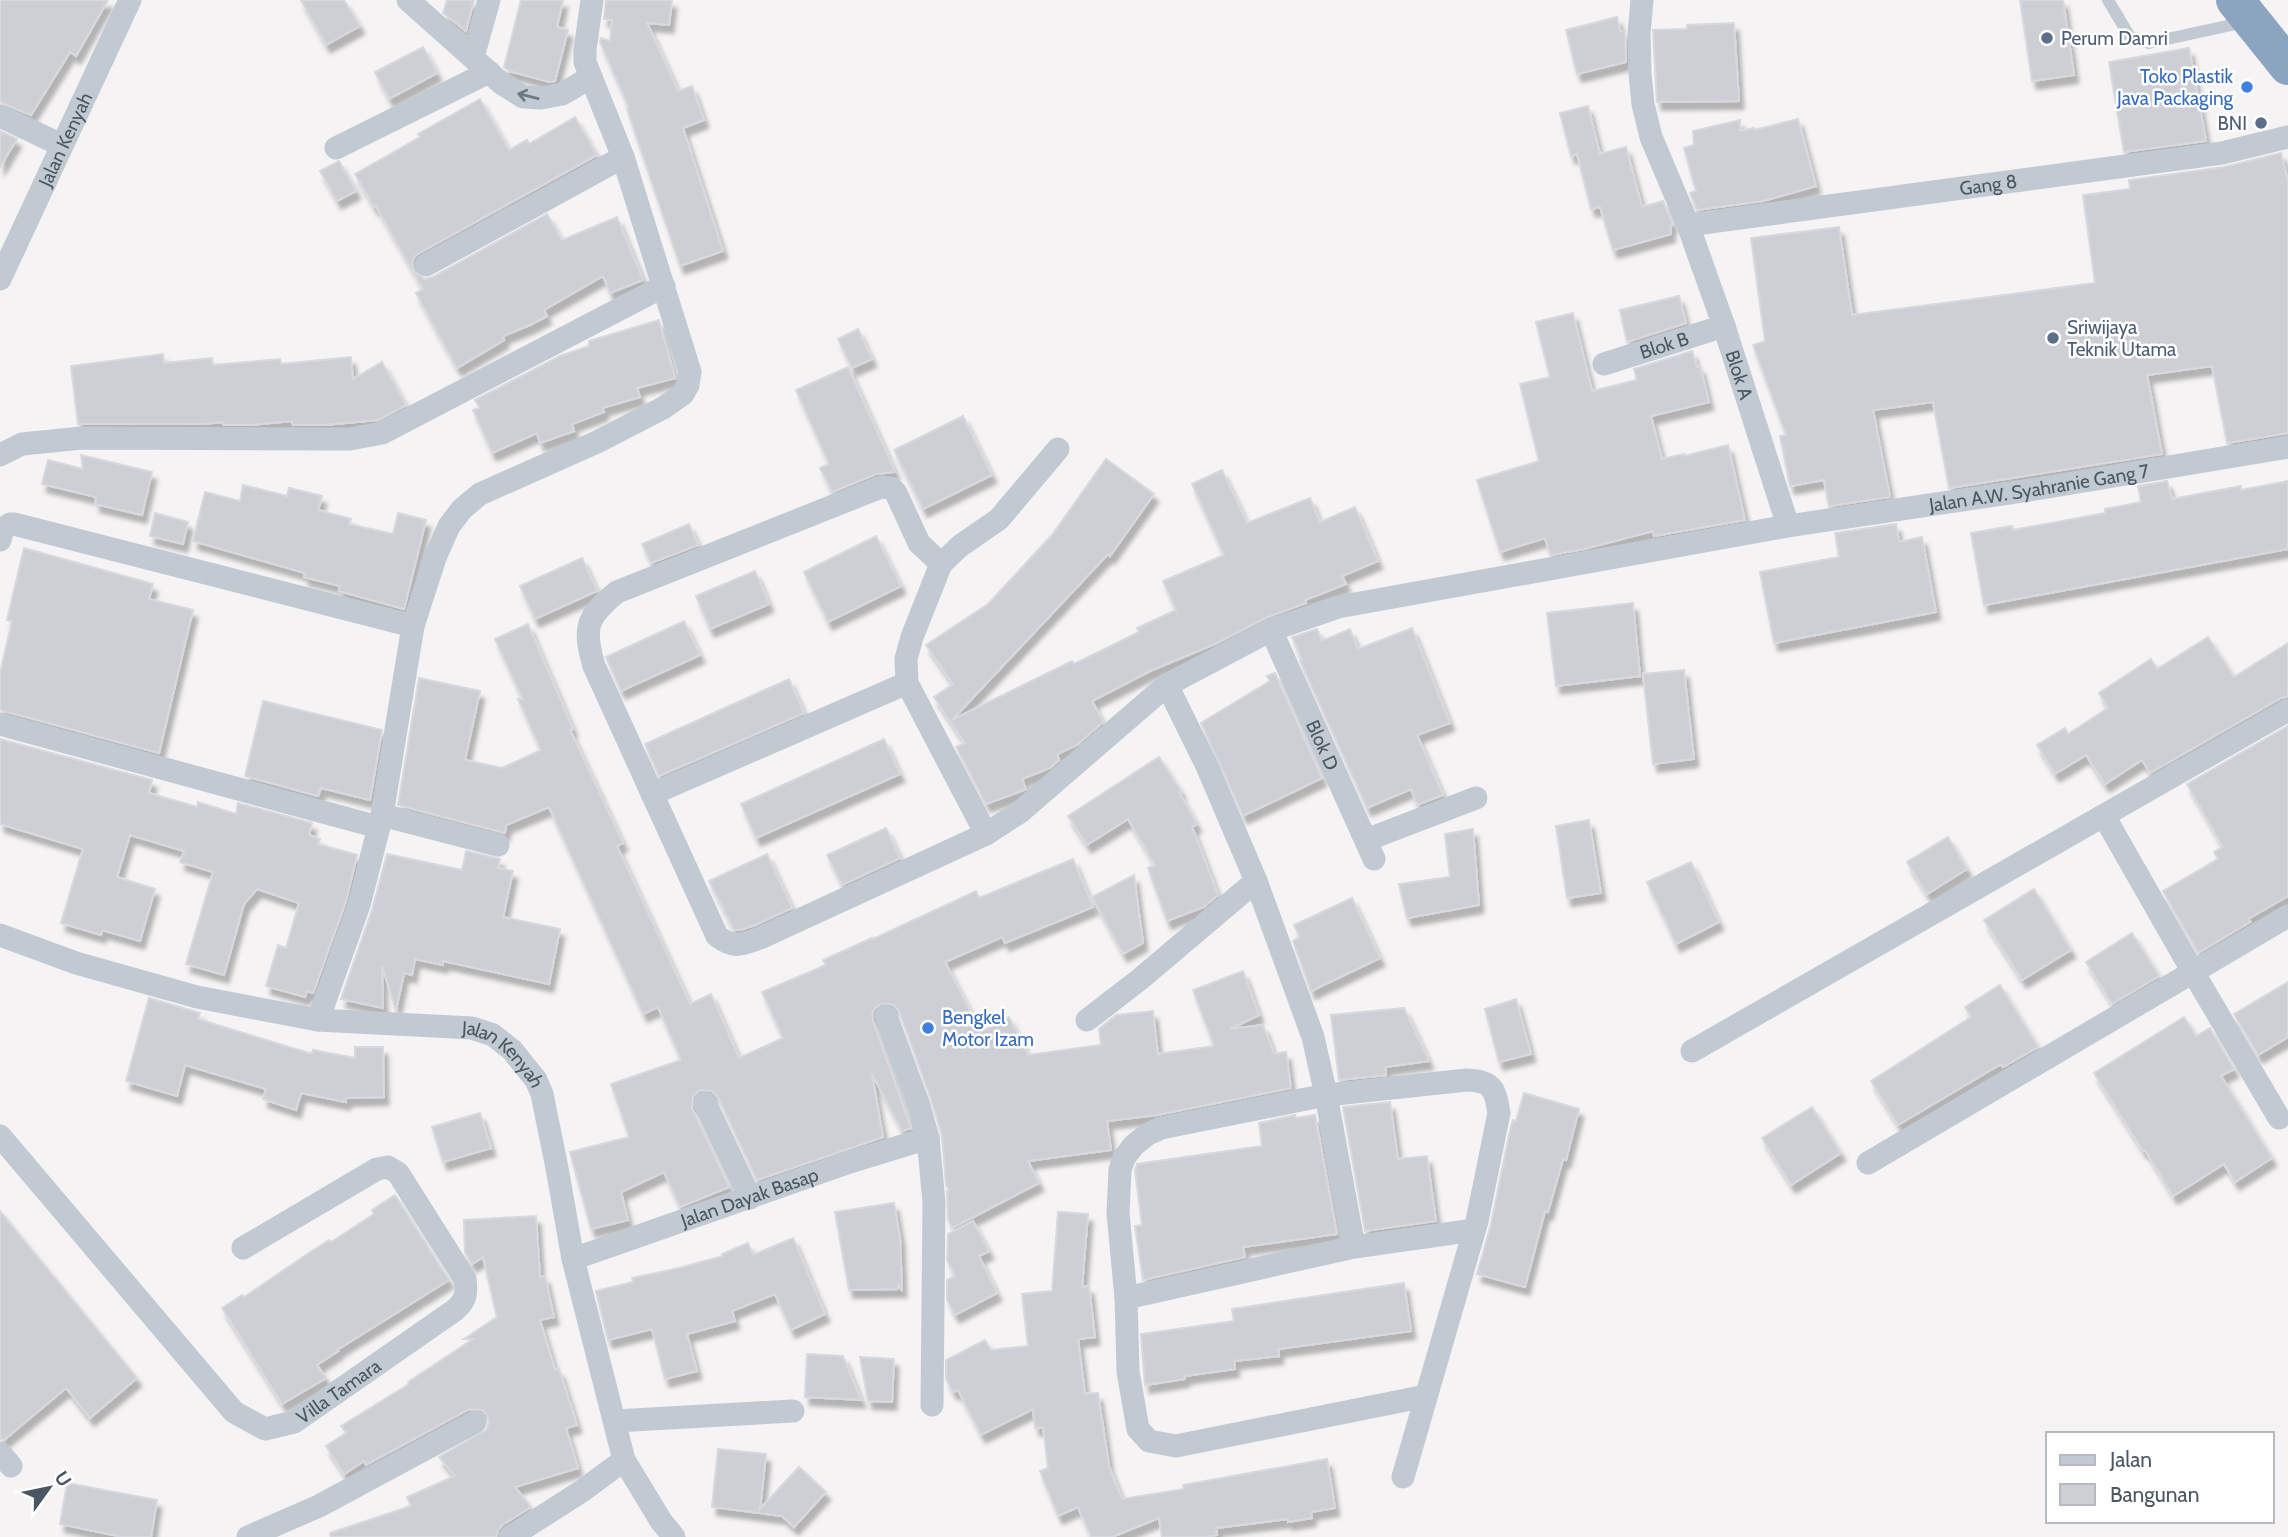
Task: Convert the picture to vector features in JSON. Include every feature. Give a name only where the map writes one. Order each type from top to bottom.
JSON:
[{"type":"highway","points":[[2243,10],[2288,66]]},
{"type":"street","name":"Jalan Kenyah","points":[[0,279],[130,0]]},
{"type":"street","points":[[408,0],[523,97],[541,99],[562,94],[591,77]]},
{"type":"street","points":[[481,64],[489,0]]},
{"type":"street","points":[[318,1020],[359,905],[380,821],[414,626],[435,558],[449,526],[461,509],[480,494],[597,442],[663,408],[683,394],[688,385],[690,372],[624,157],[585,62],[592,0]]},
{"type":"street","name":"Blok A","points":[[1642,0],[1639,34],[1643,104],[1651,137],[1688,225],[1724,326],[1788,526]]},
{"type":"street","points":[[336,148],[481,64]]},
{"type":"street","points":[[0,116],[61,145]]},
{"type":"street","name":"Gang 8","points":[[1688,225],[2222,153],[2288,138]]},
{"type":"street","points":[[426,265],[624,157]]},
{"type":"street","points":[[0,455],[22,444],[82,438],[350,439],[382,433],[664,286]]},
{"type":"street","name":"Blok B","points":[[1604,364],[1724,326]]},
{"type":"street","name":"Jalan A.W. Syahranie Gang 7","points":[[652,794],[717,936],[735,946],[760,938],[986,834],[1020,812],[1167,685],[1271,630],[1338,607],[1788,526],[2036,489],[2288,447]]},
{"type":"street","points":[[986,834],[907,683],[906,659],[941,564],[960,546],[999,519],[1058,449]]},
{"type":"street","points":[[907,683],[652,794],[594,666],[587,629],[598,608],[617,592],[881,487],[891,488],[896,493],[919,543],[941,564]]},
{"type":"street","points":[[2,528],[14,524],[414,626]]},
{"type":"street","name":"Blok D","points":[[1271,630],[1370,849],[1476,798]]},
{"type":"street","points":[[1167,685],[1207,766],[1256,881],[1313,1037],[1354,1247]]},
{"type":"street","points":[[1692,1051],[2288,710]]},
{"type":"street","points":[[0,724],[380,821],[498,845]]},
{"type":"street","points":[[2104,816],[2279,1118]]},
{"type":"street","points":[[1087,1020],[1139,980],[1256,881]]},
{"type":"street","points":[[1868,1163],[2288,916]]},
{"type":"street","name":"Jalan Kenyah","points":[[0,935],[76,963],[197,998],[318,1020],[472,1028],[493,1035],[512,1051],[536,1080],[542,1094],[573,1259],[624,1460],[674,1537]]},
{"type":"street","points":[[886,1016],[928,1138],[934,1202],[932,1405]]},
{"type":"street","points":[[1403,1477],[1474,1230],[1499,1112],[1494,1090],[1488,1084],[1467,1080],[1326,1095],[1161,1128],[1134,1145],[1124,1158],[1120,1170],[1118,1213],[1126,1298],[1128,1371],[1138,1429],[1149,1441],[1176,1446],[1426,1396]]},
{"type":"street","points":[[705,1103],[750,1198]]},
{"type":"street","name":"Villa Tamara","points":[[0,1136],[234,1412],[265,1429],[295,1422],[455,1310],[464,1302],[467,1292],[465,1279],[398,1172],[387,1167],[377,1170],[243,1248]]},
{"type":"street","name":"Jalan Dayak Basap","points":[[573,1259],[928,1138]]},
{"type":"street","points":[[1126,1298],[1354,1247],[1474,1230]]},
{"type":"street","points":[[614,1421],[793,1411]]},
{"type":"street","points":[[248,1537],[319,1506],[475,1422]]},
{"type":"street","points":[[510,1537],[582,1491],[624,1460]]},
{"type":"lane","points":[[2108,0],[2130,37],[2149,43],[2243,10]]},
{"type":"building","points":[[0,0],[108,0],[76,56],[70,52],[31,115],[0,102]]},
{"type":"building","points":[[301,0],[344,0],[360,26],[326,45]]},
{"type":"building","points":[[447,0],[474,0],[466,31],[443,13]]},
{"type":"building","points":[[521,0],[563,0],[557,27],[568,30],[555,81],[509,71],[504,67]]},
{"type":"building","points":[[606,0],[672,0],[669,25],[647,23],[678,91],[692,86],[704,120],[683,128],[723,251],[680,266],[627,109],[629,108],[600,42],[601,38],[610,41],[612,20],[604,19]]},
{"type":"building","name":"Perum Damri","points":[[2020,0],[2063,0],[2074,75],[2032,81]]},
{"type":"building","points":[[1617,17],[1620,31],[1625,31],[1626,62],[1577,74],[1566,30]]},
{"type":"building","points":[[1734,23],[1739,101],[1657,102],[1653,30]]},
{"type":"building","points":[[423,47],[437,73],[389,99],[375,72]]},
{"type":"building","points":[[2189,48],[2206,141],[2124,152],[2109,62]]},
{"type":"building","points":[[480,99],[509,150],[527,140],[529,144],[575,117],[597,155],[419,253],[412,264],[414,272],[425,279],[433,277],[547,214],[562,240],[617,217],[643,280],[610,293],[603,276],[544,310],[547,316],[503,336],[504,340],[457,368],[416,293],[423,289],[355,174]]},
{"type":"building","points":[[1588,106],[1600,154],[1626,147],[1642,207],[1663,201],[1673,225],[1670,226],[1671,234],[1613,250],[1600,207],[1591,209],[1577,154],[1571,156],[1560,113]]},
{"type":"building","points":[[1798,119],[1816,186],[1763,201],[1697,210],[1690,193],[1696,191],[1684,148],[1694,145],[1693,131],[1740,120],[1740,131],[1754,130]]},
{"type":"building","points":[[0,131],[17,139],[0,167]]},
{"type":"building","points":[[2281,153],[2288,182],[2288,433],[2227,443],[2212,366],[2147,375],[2162,454],[1949,488],[1933,402],[1873,410],[1890,497],[1829,506],[1824,480],[1790,486],[1780,436],[1786,435],[1753,345],[1765,341],[1751,238],[1839,227],[1852,315],[2095,283],[2083,195],[2130,189],[2129,180],[2224,167]]},
{"type":"building","points":[[339,161],[356,191],[337,201],[320,171]]},
{"type":"building","points":[[1679,296],[1686,323],[1627,342],[1620,310]]},
{"type":"building","points":[[1573,313],[1592,391],[1637,380],[1634,369],[1692,351],[1697,367],[1700,366],[1709,402],[1651,416],[1662,459],[1728,445],[1745,520],[1654,536],[1653,531],[1550,555],[1545,538],[1500,552],[1477,480],[1539,461],[1520,384],[1550,377],[1536,322]]},
{"type":"building","points":[[659,320],[675,378],[637,388],[640,397],[602,408],[604,412],[572,424],[574,431],[540,443],[537,433],[492,453],[473,410],[480,408],[475,400],[560,356],[589,346],[589,341]]},
{"type":"building","points":[[858,329],[872,359],[852,368],[838,339]]},
{"type":"building","points":[[163,354],[164,363],[212,358],[213,365],[280,359],[281,364],[351,357],[353,379],[382,362],[406,405],[378,420],[324,425],[293,425],[292,421],[250,425],[223,425],[223,422],[78,424],[71,366]]},
{"type":"building","points":[[848,367],[895,472],[876,474],[832,492],[820,468],[829,464],[796,390]]},
{"type":"building","points":[[963,416],[992,475],[923,509],[894,450]]},
{"type":"building","points":[[81,455],[152,472],[142,515],[95,504],[96,497],[42,484],[48,460],[83,469]]},
{"type":"building","points":[[1106,459],[1154,494],[1110,556],[1108,554],[952,720],[1072,661],[1074,664],[1139,632],[1137,628],[1176,610],[1163,581],[1224,555],[1192,484],[1222,470],[1247,523],[1310,498],[1320,522],[1355,507],[1378,561],[1342,576],[1346,584],[1265,618],[1092,701],[1103,722],[1077,745],[1057,754],[1059,760],[1050,768],[1022,779],[1026,789],[986,804],[956,747],[965,743],[934,697],[953,684],[926,645],[988,604],[1052,535]]},
{"type":"building","points":[[2167,481],[2172,499],[2241,486],[2241,490],[2288,481],[2288,549],[1984,605],[1971,533],[2012,526],[2013,530],[2105,513],[2105,509],[2141,502],[2138,486]]},
{"type":"building","points":[[243,485],[287,496],[289,488],[322,496],[318,510],[351,519],[349,524],[393,534],[398,513],[426,520],[404,609],[339,591],[340,586],[304,577],[305,573],[193,541],[205,492],[240,501]]},
{"type":"building","points":[[155,513],[188,522],[183,544],[150,536]]},
{"type":"building","points":[[689,524],[698,545],[651,563],[642,544]]},
{"type":"building","points":[[1896,524],[1899,542],[1922,537],[1936,612],[1774,643],[1760,572],[1839,557],[1835,533]]},
{"type":"building","points":[[876,536],[901,586],[828,622],[804,572]]},
{"type":"building","points":[[24,548],[153,584],[149,599],[193,610],[159,753],[0,710],[0,673],[12,621],[7,620]]},
{"type":"building","points":[[582,558],[597,591],[535,619],[520,586]]},
{"type":"building","points":[[755,571],[769,604],[710,629],[696,596]]},
{"type":"building","points":[[1633,603],[1640,676],[1556,686],[1547,613]]},
{"type":"building","points":[[684,621],[700,655],[621,691],[606,657]]},
{"type":"building","points":[[528,624],[573,729],[570,730],[623,843],[617,846],[690,1004],[711,994],[739,1058],[783,1038],[762,992],[826,965],[823,960],[976,891],[979,898],[1073,859],[1093,907],[1005,943],[1002,937],[945,962],[981,1032],[1009,1017],[1028,1055],[1101,1045],[1099,1029],[1116,1015],[1153,1011],[1158,1054],[1214,1046],[1193,990],[1243,971],[1259,1015],[1230,1029],[1263,1025],[1274,1054],[1286,1052],[1291,1088],[1157,1115],[1107,1121],[1111,1150],[1028,1161],[1039,1183],[952,1228],[948,1219],[949,1190],[946,1185],[942,1136],[932,1102],[899,1011],[894,1005],[882,1003],[872,1014],[873,1021],[911,1128],[902,1131],[872,1074],[883,1137],[757,1180],[718,1097],[712,1091],[700,1090],[693,1096],[692,1108],[729,1187],[680,1207],[664,1172],[621,1192],[628,1220],[591,1229],[570,1152],[629,1137],[611,1084],[681,1060],[658,1007],[643,1014],[549,807],[506,825],[505,833],[398,805],[419,678],[480,691],[465,760],[502,768],[541,750],[518,699],[523,700],[495,639]]},
{"type":"building","points":[[1412,628],[1450,723],[1417,735],[1443,795],[1417,805],[1411,789],[1367,808],[1300,661],[1302,660],[1292,637],[1317,629],[1322,641],[1350,629],[1358,649]]},
{"type":"building","points":[[2208,637],[2234,677],[2288,643],[2288,696],[2150,773],[2142,760],[2105,784],[2086,755],[2055,774],[2037,745],[2065,728],[2068,734],[2108,708],[2099,693],[2151,659],[2157,669]]},
{"type":"building","points":[[1684,670],[1694,759],[1653,764],[1643,674]]},
{"type":"building","points":[[1275,673],[1322,778],[1243,816],[1201,723],[1270,681],[1267,676]]},
{"type":"building","points":[[789,679],[804,713],[659,776],[645,744]]},
{"type":"building","points":[[263,701],[382,730],[370,800],[321,788],[318,796],[245,776]]},
{"type":"building","points":[[2288,726],[2288,896],[2198,953],[2163,891],[2218,859],[2214,852],[2223,847],[2187,784]]},
{"type":"building","points":[[0,739],[152,780],[149,793],[197,807],[198,802],[236,814],[238,803],[312,823],[309,835],[320,839],[318,844],[357,855],[346,901],[313,993],[307,991],[305,997],[266,986],[278,945],[286,948],[299,903],[257,889],[244,904],[224,975],[186,964],[213,872],[180,862],[184,851],[130,835],[117,877],[155,889],[140,941],[102,930],[101,935],[61,923],[83,849],[0,824]]},
{"type":"building","points":[[884,739],[900,774],[756,838],[741,804]]},
{"type":"building","points":[[1159,757],[1181,791],[1179,792],[1197,824],[1192,827],[1218,895],[1204,907],[1167,921],[1148,868],[1155,865],[1128,819],[1087,845],[1068,816]]},
{"type":"building","points":[[1589,820],[1601,893],[1567,898],[1556,826]]},
{"type":"building","points":[[886,828],[900,858],[842,885],[827,855]]},
{"type":"building","points":[[1473,829],[1479,905],[1407,918],[1399,884],[1450,877],[1445,834]]},
{"type":"building","points":[[1948,837],[1967,869],[1927,894],[1907,862]]},
{"type":"building","points":[[466,851],[500,859],[498,868],[513,871],[503,917],[560,929],[549,984],[443,961],[443,965],[415,959],[412,975],[404,973],[396,1010],[382,966],[383,1008],[341,999],[372,910],[387,854],[462,870]]},
{"type":"building","points":[[767,854],[792,908],[755,925],[734,930],[709,881]]},
{"type":"building","points":[[1691,862],[1719,922],[1676,944],[1647,882]]},
{"type":"building","points":[[1134,875],[1143,943],[1123,954],[1092,897]]},
{"type":"building","points":[[2034,889],[2071,950],[2022,980],[1984,920]]},
{"type":"building","points":[[1352,898],[1380,958],[1311,991],[1293,941],[1300,937],[1294,925]]},
{"type":"building","points":[[2132,933],[2159,976],[2112,1004],[2086,962]]},
{"type":"building","points":[[2288,982],[2288,1037],[2258,1055],[2234,1014]]},
{"type":"building","points":[[2000,985],[2038,1047],[2003,1067],[2001,1064],[1898,1125],[1871,1081],[1971,1017],[1965,1007]]},
{"type":"building","points":[[149,998],[200,1013],[198,1019],[312,1054],[313,1050],[355,1058],[355,1047],[383,1047],[384,1097],[346,1098],[346,1102],[301,1093],[296,1110],[263,1099],[266,1089],[185,1065],[177,1096],[126,1081]]},
{"type":"building","points":[[1516,999],[1531,1054],[1499,1062],[1485,1009]]},
{"type":"building","points":[[1404,1008],[1429,1061],[1385,1067],[1386,1075],[1339,1080],[1331,1015]]},
{"type":"building","points":[[2184,1017],[2196,1036],[2210,1028],[2234,1069],[2221,1076],[2272,1158],[2235,1182],[2224,1164],[2173,1196],[2094,1073]]},
{"type":"building","points":[[1524,1093],[1579,1109],[1566,1160],[1563,1159],[1548,1212],[1545,1211],[1525,1287],[1477,1274],[1491,1224],[1509,1135]]},
{"type":"building","points":[[1390,1102],[1398,1159],[1427,1156],[1436,1221],[1365,1231],[1343,1107]]},
{"type":"building","points":[[1812,1107],[1841,1153],[1791,1185],[1762,1138]]},
{"type":"building","points":[[480,1113],[491,1148],[443,1162],[432,1127]]},
{"type":"building","points":[[1295,1115],[1296,1118],[1315,1115],[1337,1234],[1243,1247],[1245,1257],[1143,1280],[1135,1226],[1142,1225],[1135,1170],[1137,1164],[1262,1146],[1259,1123]]},
{"type":"building","points":[[395,1195],[449,1280],[337,1350],[317,1365],[326,1378],[282,1404],[222,1308],[242,1295],[244,1297],[329,1240],[331,1242],[374,1214],[372,1210]]},
{"type":"building","points":[[894,1203],[900,1238],[902,1291],[898,1283],[898,1289],[849,1290],[835,1212]]},
{"type":"building","points":[[0,1211],[137,1378],[90,1418],[66,1388],[4,1440],[0,1439]]},
{"type":"building","points":[[1058,1212],[1088,1214],[1082,1287],[1089,1286],[1095,1337],[1078,1339],[1085,1394],[1098,1393],[1109,1466],[1122,1499],[1327,1459],[1335,1508],[1311,1512],[1312,1518],[1216,1528],[1217,1535],[1205,1537],[1162,1537],[1159,1518],[1112,1537],[1091,1537],[1078,1507],[1058,1516],[1040,1471],[1048,1468],[1043,1427],[1035,1428],[1033,1409],[981,1435],[958,1390],[953,1392],[946,1379],[946,1360],[985,1340],[991,1350],[1028,1346],[1022,1294],[1052,1291]]},
{"type":"building","points":[[536,1216],[540,1277],[545,1276],[554,1317],[540,1320],[555,1370],[559,1369],[577,1425],[566,1428],[578,1468],[515,1487],[531,1507],[502,1525],[496,1537],[331,1537],[330,1533],[411,1506],[407,1497],[455,1476],[439,1457],[486,1430],[489,1422],[487,1415],[482,1410],[469,1409],[366,1465],[364,1461],[344,1474],[326,1446],[346,1433],[341,1426],[409,1384],[408,1382],[473,1339],[464,1339],[497,1317],[483,1257],[472,1264],[465,1253],[464,1220]]},
{"type":"building","points":[[973,1221],[989,1251],[979,1256],[997,1293],[955,1315],[947,1300],[947,1280],[955,1276],[947,1260],[948,1234]]},
{"type":"building","points":[[793,1238],[825,1314],[791,1330],[775,1294],[732,1311],[735,1321],[687,1334],[697,1371],[665,1379],[652,1329],[608,1340],[596,1291],[633,1282],[632,1278],[723,1256],[722,1254],[748,1243],[753,1255]]},
{"type":"building","points":[[1404,1283],[1411,1331],[1278,1349],[1279,1356],[1234,1361],[1235,1369],[1145,1385],[1141,1334],[1234,1321],[1232,1309]]},
{"type":"building","points":[[807,1354],[843,1356],[861,1400],[805,1397]]},
{"type":"building","points":[[860,1357],[894,1359],[892,1402],[868,1401]]},
{"type":"building","points":[[718,1449],[766,1454],[760,1509],[799,1467],[826,1492],[794,1527],[782,1516],[712,1507]]},
{"type":"building","points":[[67,1483],[157,1500],[151,1537],[123,1537],[60,1524]]},
{"type":"place","name":"Perum Damri","points":[[2047,38]]},
{"type":"place","name":"Toko Plastik Java Packaging","points":[[2247,87]]},
{"type":"place","name":"BNI","points":[[2261,123]]},
{"type":"place","name":"Sriwijaya Teknik Utama","points":[[2053,338]]},
{"type":"place","name":"Bengkel Motor Izam","points":[[928,1028]]}]
